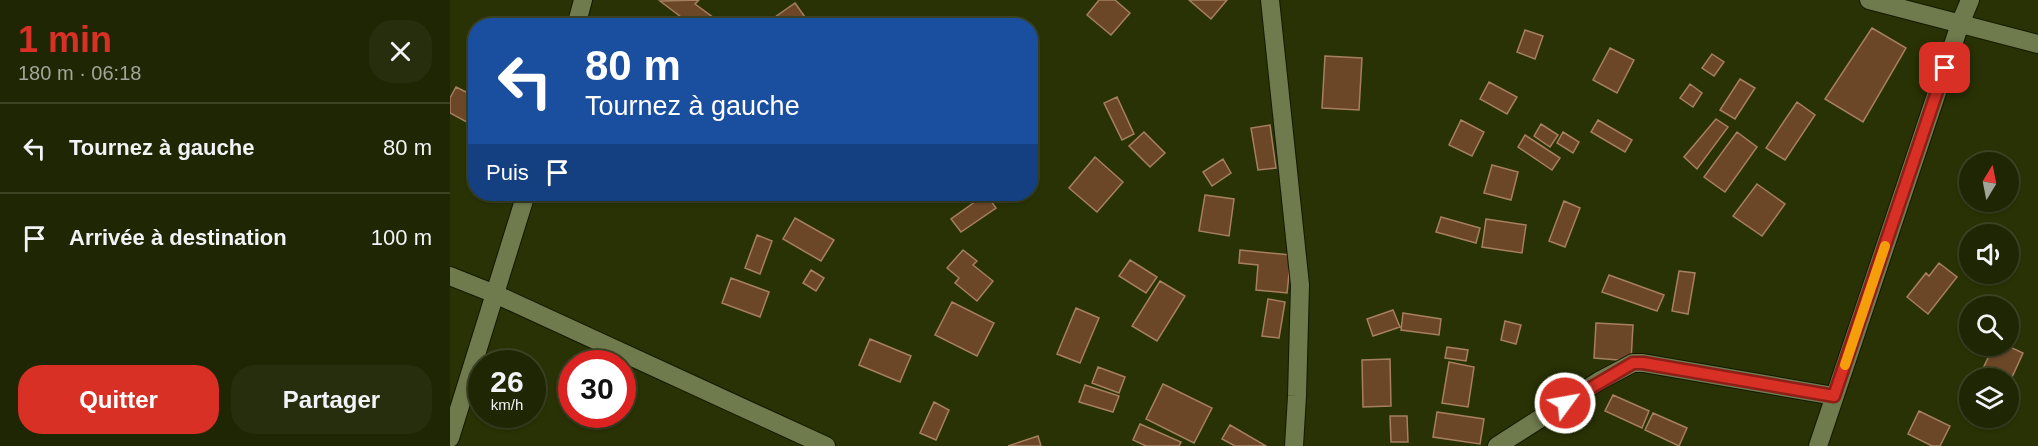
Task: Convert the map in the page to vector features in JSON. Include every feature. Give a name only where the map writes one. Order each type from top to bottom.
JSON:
[{"type":"street","points":[[578,18],[583,0]]},
{"type":"street","points":[[1270,0],[1300,285],[1294,446]]},
{"type":"street","points":[[1869,0],[2038,44]]},
{"type":"street","points":[[1818,446],[1970,0]]},
{"type":"street","points":[[450,438],[523,201]]},
{"type":"street","points":[[450,276],[495,294],[826,446]]},
{"type":"street","points":[[1497,446],[1599,381],[1633,363],[1834,396]]},
{"type":"building","points":[[699,0],[695,4],[714,18],[682,18],[660,1]]},
{"type":"building","points":[[1099,0],[1115,0],[1130,13],[1111,35],[1087,15]]},
{"type":"building","points":[[1189,0],[1227,0],[1211,19]]},
{"type":"building","points":[[795,3],[805,17],[804,18],[774,18]]},
{"type":"building","points":[[1872,28],[1906,48],[1863,122],[1825,99]]},
{"type":"building","points":[[1525,30],[1543,36],[1535,59],[1517,52]]},
{"type":"building","points":[[1610,48],[1634,60],[1617,93],[1593,80]]},
{"type":"building","points":[[1712,54],[1724,62],[1714,76],[1702,68]]},
{"type":"building","points":[[1325,56],[1362,58],[1359,110],[1322,108]]},
{"type":"building","points":[[1740,79],[1755,88],[1735,119],[1720,110]]},
{"type":"building","points":[[1489,82],[1517,97],[1507,114],[1480,99]]},
{"type":"building","points":[[1690,84],[1702,93],[1693,107],[1680,98]]},
{"type":"building","points":[[456,87],[468,93],[468,123],[450,113],[450,98]]},
{"type":"building","points":[[1117,97],[1134,134],[1122,140],[1104,103]]},
{"type":"building","points":[[1797,102],[1815,115],[1785,160],[1766,148]]},
{"type":"building","points":[[1716,119],[1728,127],[1697,169],[1684,157]]},
{"type":"building","points":[[1461,120],[1484,132],[1472,156],[1449,145]]},
{"type":"building","points":[[1598,120],[1632,140],[1625,152],[1591,132]]},
{"type":"building","points":[[1541,124],[1558,135],[1550,147],[1534,136]]},
{"type":"building","points":[[1270,125],[1276,168],[1258,170],[1251,128]]},
{"type":"building","points":[[1144,132],[1165,153],[1150,167],[1129,146]]},
{"type":"building","points":[[1563,132],[1579,142],[1573,153],[1557,143]]},
{"type":"building","points":[[1737,132],[1757,147],[1725,192],[1704,177]]},
{"type":"building","points":[[1525,135],[1560,158],[1552,170],[1518,147]]},
{"type":"building","points":[[1095,157],[1123,182],[1097,212],[1069,188]]},
{"type":"building","points":[[1223,159],[1231,173],[1212,186],[1203,172]]},
{"type":"building","points":[[1492,165],[1518,172],[1511,200],[1484,193]]},
{"type":"building","points":[[1757,184],[1785,204],[1762,236],[1733,216]]},
{"type":"building","points":[[1205,195],[1234,199],[1229,236],[1199,231]]},
{"type":"building","points":[[976,201],[991,201],[996,208],[961,232],[951,219]]},
{"type":"building","points":[[1564,201],[1580,208],[1565,247],[1549,241]]},
{"type":"building","points":[[1441,217],[1480,228],[1476,243],[1436,232]]},
{"type":"building","points":[[795,218],[834,240],[821,261],[783,239]]},
{"type":"building","points":[[1486,219],[1526,225],[1522,253],[1482,247]]},
{"type":"building","points":[[757,235],[772,241],[760,274],[745,268]]},
{"type":"building","points":[[963,250],[977,261],[973,265],[993,281],[977,301],[955,283],[959,278],[947,268]]},
{"type":"building","points":[[1240,250],[1291,255],[1287,293],[1256,290],[1258,265],[1239,263]]},
{"type":"building","points":[[1130,260],[1157,277],[1146,293],[1119,276]]},
{"type":"building","points":[[1939,263],[1957,277],[1928,314],[1907,297],[1926,273],[1929,276]]},
{"type":"building","points":[[811,270],[824,278],[816,291],[803,283]]},
{"type":"building","points":[[1679,271],[1695,273],[1688,314],[1672,311]]},
{"type":"building","points":[[1609,275],[1664,295],[1657,311],[1602,292]]},
{"type":"building","points":[[731,278],[769,292],[760,317],[722,303]]},
{"type":"building","points":[[1160,281],[1185,296],[1157,341],[1132,326]]},
{"type":"building","points":[[1268,299],[1285,302],[1279,338],[1262,336]]},
{"type":"building","points":[[952,302],[994,323],[977,356],[935,335]]},
{"type":"building","points":[[1076,308],[1099,318],[1080,363],[1057,354]]},
{"type":"building","points":[[1393,310],[1400,327],[1373,336],[1367,319]]},
{"type":"building","points":[[1403,313],[1441,319],[1439,335],[1401,330]]},
{"type":"building","points":[[1505,321],[1521,325],[1516,344],[1501,340]]},
{"type":"building","points":[[1596,323],[1633,325],[1631,361],[1594,358]]},
{"type":"building","points":[[870,339],[911,356],[900,382],[859,365]]},
{"type":"building","points":[[1447,347],[1468,350],[1466,361],[1445,358]]},
{"type":"building","points":[[2019,351],[2023,353],[2016,368],[1983,368],[1989,356],[2019,356]]},
{"type":"building","points":[[1390,359],[1391,406],[1363,407],[1362,360]]},
{"type":"building","points":[[1449,362],[1474,367],[1468,407],[1442,403]]},
{"type":"building","points":[[1098,367],[1125,377],[1119,393],[1092,383]]},
{"type":"building","points":[[1163,384],[1212,408],[1194,443],[1146,419]]},
{"type":"building","points":[[1085,385],[1119,396],[1113,412],[1079,402]]},
{"type":"building","points":[[1613,395],[1649,411],[1642,428],[1605,411]]},
{"type":"building","points":[[934,402],[949,410],[936,440],[920,433]]},
{"type":"building","points":[[1919,411],[1950,426],[1940,446],[1932,446],[1908,434]]},
{"type":"building","points":[[1437,412],[1484,419],[1480,444],[1433,437]]},
{"type":"building","points":[[1653,413],[1687,428],[1679,446],[1645,430]]},
{"type":"building","points":[[1390,416],[1407,416],[1408,442],[1391,442]]},
{"type":"building","points":[[1140,424],[1181,442],[1179,446],[1146,446],[1133,440]]},
{"type":"building","points":[[1230,425],[1266,446],[1235,446],[1222,439]]},
{"type":"building","points":[[1038,436],[1041,446],[1008,446]]},
{"type":"slow traffic","points":[[1845,365],[1885,246]]},
{"type":"route","points":[[1565,403],[1633,363],[1834,396],[1945,68]]}]
